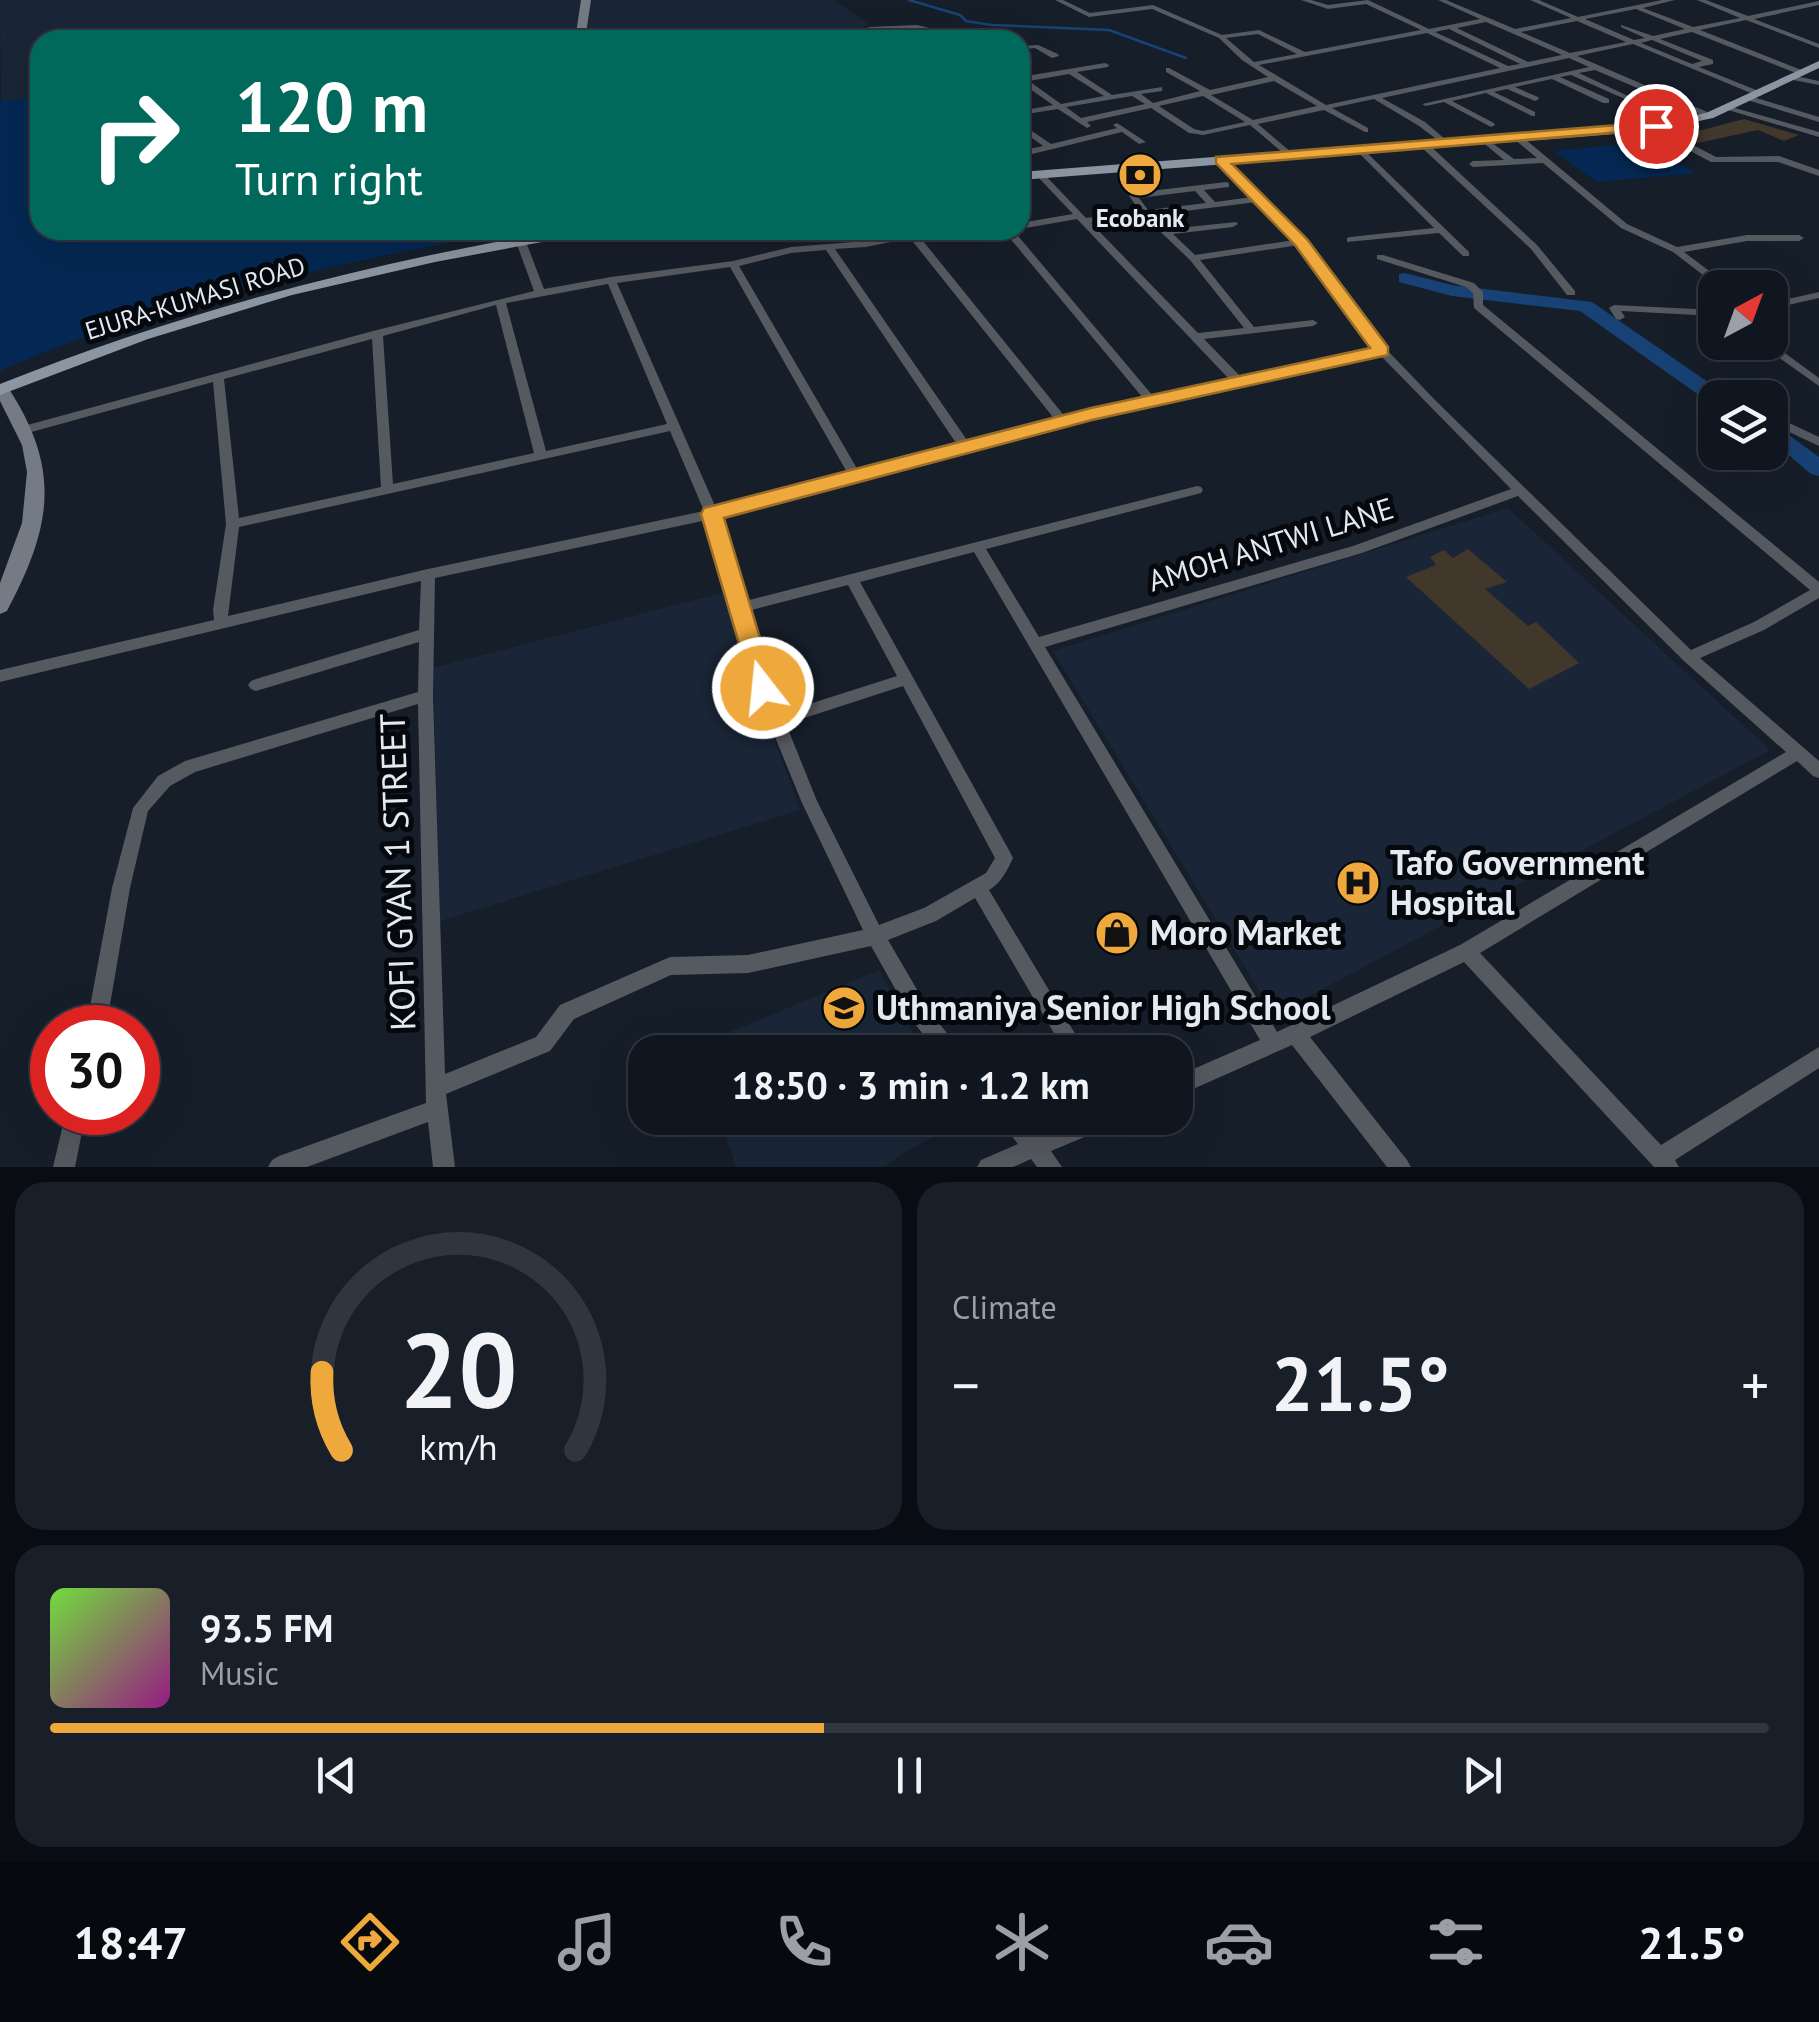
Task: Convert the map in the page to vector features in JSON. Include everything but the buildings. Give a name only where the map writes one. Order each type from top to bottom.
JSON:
[{"type":"main road","points":[[1030,176],[1652,127],[1731,108],[1819,64]]},
{"type":"main road","name":"EJURA-KUMASI ROAD","points":[[0,390],[102,348],[222,308],[528,240]]},
{"type":"street","points":[[582,30],[586,0]]},
{"type":"street","points":[[1058,0],[1089,15],[1152,6],[1195,28],[1221,36],[1259,32],[1305,55]]},
{"type":"street","points":[[1304,0],[1328,8],[1365,1],[1549,91]]},
{"type":"street","points":[[1441,0],[1709,116]]},
{"type":"street","points":[[1533,0],[1754,96],[1819,120]]},
{"type":"street","points":[[1514,31],[1672,0]]},
{"type":"street","points":[[1700,0],[1819,46]]},
{"type":"street","points":[[1783,0],[1819,12]]},
{"type":"street","points":[[1134,93],[1198,133],[1819,3]]},
{"type":"street","points":[[1636,7],[1819,83]]},
{"type":"street","points":[[1256,64],[1487,20]]},
{"type":"street","points":[[868,30],[906,26],[926,30]]},
{"type":"street","points":[[1624,26],[1710,62],[1691,66]]},
{"type":"street","points":[[1450,27],[1606,101]]},
{"type":"street","points":[[1221,36],[1226,44],[1276,78],[1365,130]]},
{"type":"street","points":[[1030,47],[1054,56]]},
{"type":"street","points":[[1546,60],[1627,98],[1658,94]]},
{"type":"street","points":[[1030,79],[1105,65]]},
{"type":"street","points":[[1426,104],[1598,67]]},
{"type":"street","points":[[1169,70],[1250,122],[1289,155]]},
{"type":"street","points":[[1071,72],[1130,110]]},
{"type":"street","points":[[1482,73],[1534,99]]},
{"type":"street","points":[[1080,121],[1276,78]]},
{"type":"street","points":[[1461,78],[1532,114]]},
{"type":"street","points":[[1030,86],[1100,135]]},
{"type":"street","points":[[1417,87],[1491,125]]},
{"type":"street","points":[[1032,111],[1159,88]]},
{"type":"street","points":[[1374,96],[1422,124],[1443,142]]},
{"type":"street","points":[[1731,108],[1819,135]]},
{"type":"street","points":[[1104,116],[1142,142]]},
{"type":"street","points":[[1652,127],[1714,160],[1778,159],[1819,173]]},
{"type":"street","points":[[1030,152],[1124,130]]},
{"type":"street","points":[[1030,133],[1049,147]]},
{"type":"street","points":[[1517,137],[1624,226],[1676,250],[1703,270]]},
{"type":"street","points":[[1484,140],[1512,162]]},
{"type":"street","points":[[1422,144],[1534,247],[1572,294]]},
{"type":"street","points":[[1360,149],[1466,254]]},
{"type":"street","points":[[1221,160],[1301,242],[1382,351],[1690,657],[1819,771]]},
{"type":"street","points":[[1473,164],[1545,160]]},
{"type":"street","points":[[1040,175],[1238,381]]},
{"type":"street","points":[[1226,185],[1133,195],[1193,258],[1250,328]]},
{"type":"street","points":[[1197,188],[1213,204]]},
{"type":"street","points":[[1168,191],[1184,208]]},
{"type":"street","points":[[1030,225],[1258,199]]},
{"type":"street","points":[[1166,232],[1232,224]]},
{"type":"street","points":[[1350,240],[1440,230]]},
{"type":"street","points":[[1676,250],[1747,238],[1799,238]]},
{"type":"street","points":[[24,430],[500,301],[879,240]]},
{"type":"street","points":[[916,240],[1062,421]]},
{"type":"street","points":[[1016,240],[1150,400]]},
{"type":"street","points":[[521,242],[540,293]]},
{"type":"street","points":[[1193,258],[1301,242]]},
{"type":"street","points":[[828,246],[966,448]]},
{"type":"street","points":[[1380,257],[1461,280],[1477,295],[1478,306],[1819,590],[1774,618],[1690,657]]},
{"type":"street","points":[[733,264],[856,475]]},
{"type":"street","points":[[612,280],[712,514],[776,721],[810,803],[875,936],[937,1035]]},
{"type":"street","points":[[1788,302],[1819,295]]},
{"type":"street","points":[[500,301],[541,456]]},
{"type":"street","points":[[1620,317],[1614,308],[1698,311]]},
{"type":"street","points":[[1194,337],[1314,322]]},
{"type":"street","points":[[377,332],[387,490]]},
{"type":"street","points":[[0,676],[428,574],[712,514],[1150,400],[1382,351]]},
{"type":"street","points":[[1786,360],[1819,384]]},
{"type":"street","points":[[218,376],[234,524],[220,610],[222,621]]},
{"type":"street","points":[[0,390],[24,430],[36,473],[36,514],[0,606]]},
{"type":"street","points":[[234,524],[672,427]]},
{"type":"street","points":[[1788,427],[1819,442]]},
{"type":"street","points":[[740,608],[1196,490]]},
{"type":"street","name":"AMOH ANTWI LANE","points":[[1035,644],[1357,550],[1520,492]]},
{"type":"street","points":[[978,547],[1273,1044]]},
{"type":"street","name":"KOFI GYAN 1 STREET","points":[[428,574],[425,696],[436,1099],[444,1167]]},
{"type":"street","points":[[279,1167],[436,1099],[542,1044],[567,1012],[670,966],[748,964],[875,936],[930,914],[992,879],[1004,858],[852,579]]},
{"type":"street","points":[[256,685],[426,634]]},
{"type":"street","points":[[776,721],[907,679]]},
{"type":"street","points":[[100,1005],[121,888],[141,808],[164,782],[191,766],[425,696]]},
{"type":"street","points":[[1193,1079],[1466,951],[1797,753]]},
{"type":"street","points":[[978,887],[1066,1035]]},
{"type":"street","points":[[1466,951],[1664,1162],[1819,1057]]},
{"type":"street","points":[[1295,1034],[1400,1167]]},
{"type":"street","points":[[64,1167],[71,1135]]},
{"type":"street","points":[[1026,1135],[1052,1167]]},
{"type":"street","points":[[988,1167],[1067,1135]]},
{"type":"shaded area","points":[[0,0],[834,0],[869,24],[860,30],[30,30],[30,99],[1,100]]},
{"type":"shaded area","points":[[30,98],[30,240],[462,240],[288,277],[171,308],[0,371],[0,100]]},
{"type":"shaded area","points":[[1647,142],[1695,173],[1597,182],[1554,151]]},
{"type":"shaded area","name":"Tafo Government Hospital","points":[[1508,508],[1770,750],[1274,1015],[1053,651]]},
{"type":"shaded area","points":[[722,593],[800,810],[440,921],[433,668]]},
{"type":"shaded area","name":"Uthmaniya Senior High School","points":[[879,970],[915,1035],[723,1035]]},
{"type":"shaded area","points":[[726,1135],[937,1135],[885,1167],[736,1167]]},
{"type":"waterway","points":[[909,0],[960,15],[966,21],[992,25],[1109,30],[1186,58]]},
{"type":"waterway","points":[[1405,278],[1452,290],[1585,306],[1698,385]]},
{"type":"waterway","points":[[1788,443],[1819,469]]},
{"type":"place","name":"Ecobank","points":[[1140,175]]},
{"type":"place","name":"Tafo Government Hospital","points":[[1358,883]]},
{"type":"place","name":"Moro Market","points":[[1117,933]]},
{"type":"place","name":"Uthmaniya Senior High School","points":[[844,1008]]},
{"type":"route","points":[[763,688],[712,514],[1091,414],[1382,351],[1301,242],[1221,160],[1656,126]]}]
